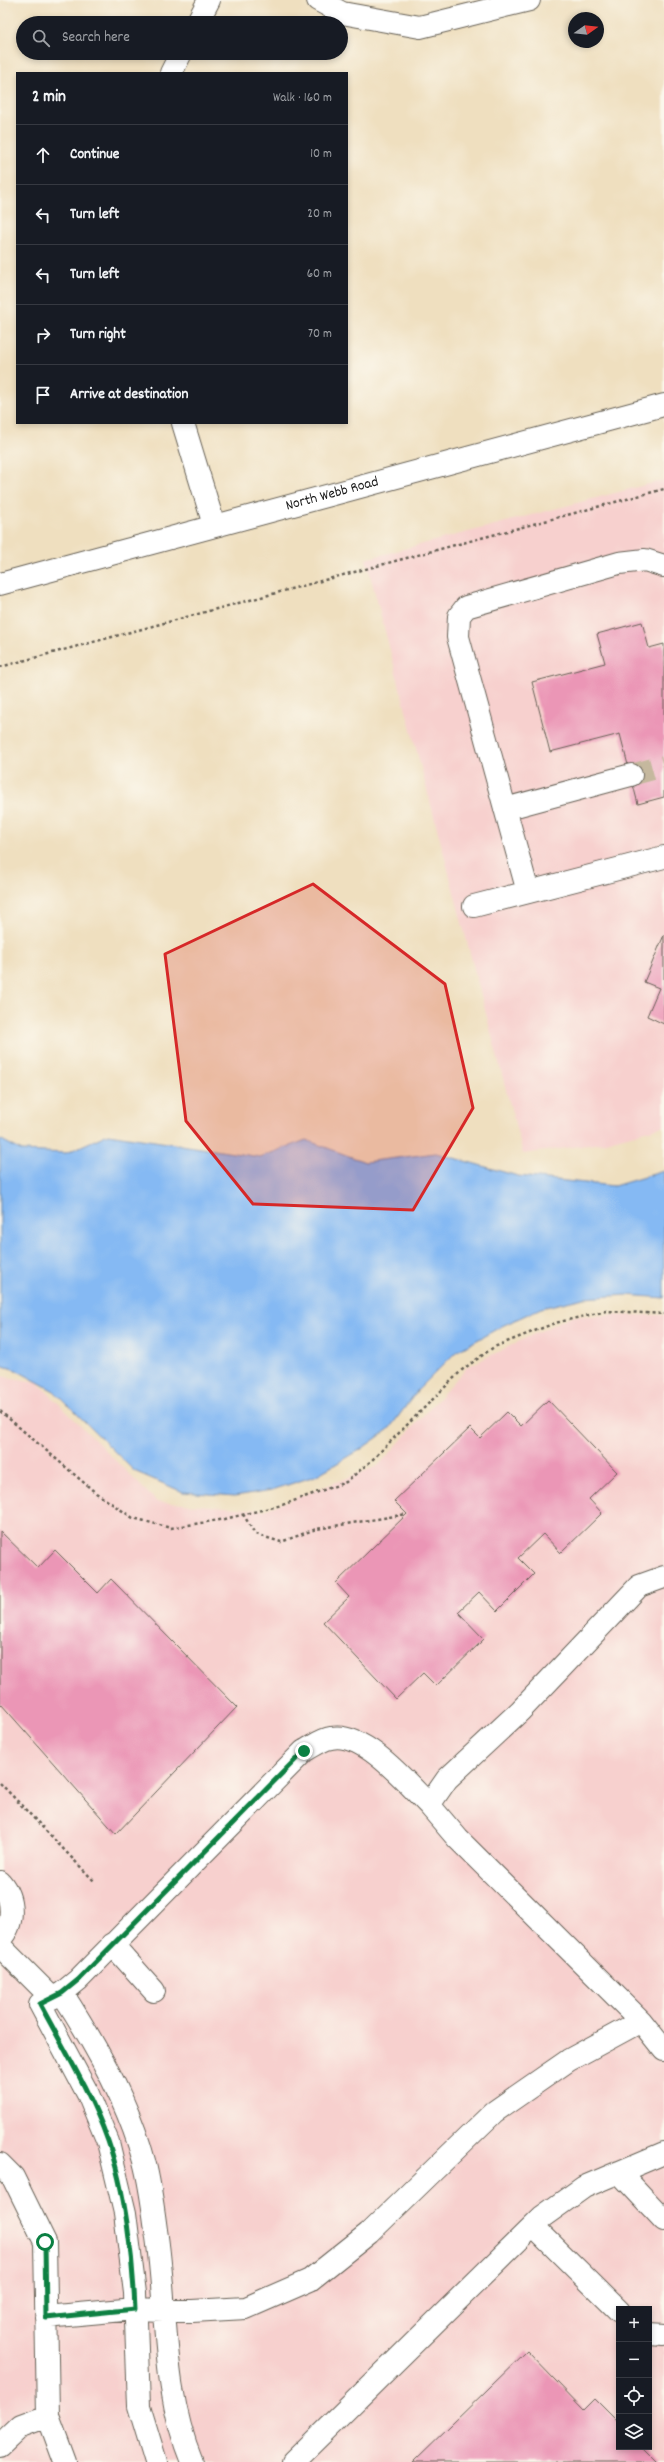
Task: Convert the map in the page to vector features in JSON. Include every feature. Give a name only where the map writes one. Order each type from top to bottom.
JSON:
[{"type":"main road","points":[[201,16],[209,0]]},
{"type":"main road","points":[[318,0],[342,13],[420,27],[529,0]]},
{"type":"main road","points":[[172,72],[178,60]]},
{"type":"main road","name":"North Webb Road","points":[[0,584],[214,525],[664,405]]},
{"type":"main road","points":[[183,424],[214,525]]},
{"type":"main road","points":[[528,892],[458,637],[459,616],[466,607],[619,563],[645,560],[664,566]]},
{"type":"main road","points":[[505,808],[631,775]]},
{"type":"main road","points":[[474,906],[664,857]]},
{"type":"main road","points":[[429,1805],[447,1779],[520,1711],[639,1586],[664,1577]]},
{"type":"main road","points":[[156,2462],[139,2406],[135,2309],[125,2213],[108,2142],[88,2094],[40,2004],[57,1995],[112,1944],[304,1751],[332,1737],[357,1741],[389,1765],[429,1805],[458,1839],[641,2021],[664,2050]]},
{"type":"main road","points":[[0,1882],[10,1900],[11,1914],[8,1926],[0,1940]]},
{"type":"main road","points":[[112,1944],[154,1991]]},
{"type":"main road","points":[[0,1946],[57,1995],[81,2022],[117,2089],[144,2161],[156,2230],[169,2378],[181,2436],[192,2462]]},
{"type":"main road","points":[[46,2318],[135,2309],[163,2311],[246,2308],[310,2280],[369,2233],[494,2112],[569,2060],[641,2021]]},
{"type":"main road","points":[[293,2462],[533,2226],[584,2187],[664,2153]]},
{"type":"main road","points":[[0,2164],[13,2177],[45,2242],[48,2416],[65,2462]]},
{"type":"main road","points":[[620,2172],[664,2220]]},
{"type":"main road","points":[[533,2226],[616,2308]]},
{"type":"main road","points":[[652,2334],[664,2335]]},
{"type":"main road","points":[[0,2446],[21,2426],[48,2416]]},
{"type":"path","points":[[0,667],[664,489]]},
{"type":"path","points":[[0,1410],[96,1493],[133,1518],[171,1528],[282,1505],[346,1482],[372,1461],[462,1370],[494,1347],[555,1323],[606,1311],[664,1314]]},
{"type":"path","points":[[243,1514],[255,1534],[281,1542],[316,1529],[406,1514]]},
{"type":"path","points":[[0,1783],[95,1882]]},
{"type":"highlighted area","points":[[313,884],[445,984],[473,1108],[413,1210],[253,1204],[186,1121],[165,954]]},
{"type":"shaded area","points":[[664,480],[664,1126],[602,1143],[523,1154],[366,559]]},
{"type":"shaded area","points":[[664,1315],[664,2462],[0,2462],[0,1376],[37,1382],[157,1502],[264,1510],[378,1466],[467,1367],[571,1316]]},
{"type":"water","points":[[108,1134],[260,1157],[306,1140],[365,1162],[436,1153],[518,1176],[614,1186],[664,1171],[664,1298],[626,1295],[584,1298],[541,1308],[502,1326],[456,1352],[417,1391],[389,1429],[360,1450],[315,1476],[272,1490],[235,1496],[183,1492],[134,1471],[54,1391],[16,1370],[0,1365],[0,1139],[22,1151],[66,1153]]},
{"type":"building","points":[[642,622],[649,648],[664,644],[664,797],[638,804],[620,734],[550,752],[532,682],[605,663],[597,634]]},
{"type":"building","points":[[664,935],[664,1024],[647,1016],[659,988],[644,982]]},
{"type":"building","points":[[548,1400],[617,1472],[589,1499],[602,1513],[561,1553],[543,1534],[518,1558],[534,1574],[497,1611],[479,1592],[458,1612],[484,1639],[436,1686],[423,1673],[396,1699],[323,1622],[349,1597],[336,1583],[407,1514],[394,1501],[470,1428],[480,1438],[507,1412],[521,1426]]},
{"type":"building","points":[[0,1531],[38,1568],[55,1550],[98,1593],[111,1579],[237,1707],[116,1834],[1,1704],[0,1705]]},
{"type":"building","points":[[527,2351],[584,2410],[595,2399],[616,2420],[616,2450],[645,2450],[657,2462],[413,2462]]},
{"type":"tunnel","points":[[631,775],[664,766]]},
{"type":"route","points":[[45,2242],[46,2318],[135,2309],[135,2293],[125,2213],[108,2142],[88,2094],[40,2004],[62,1993],[78,1980],[304,1751]]}]
